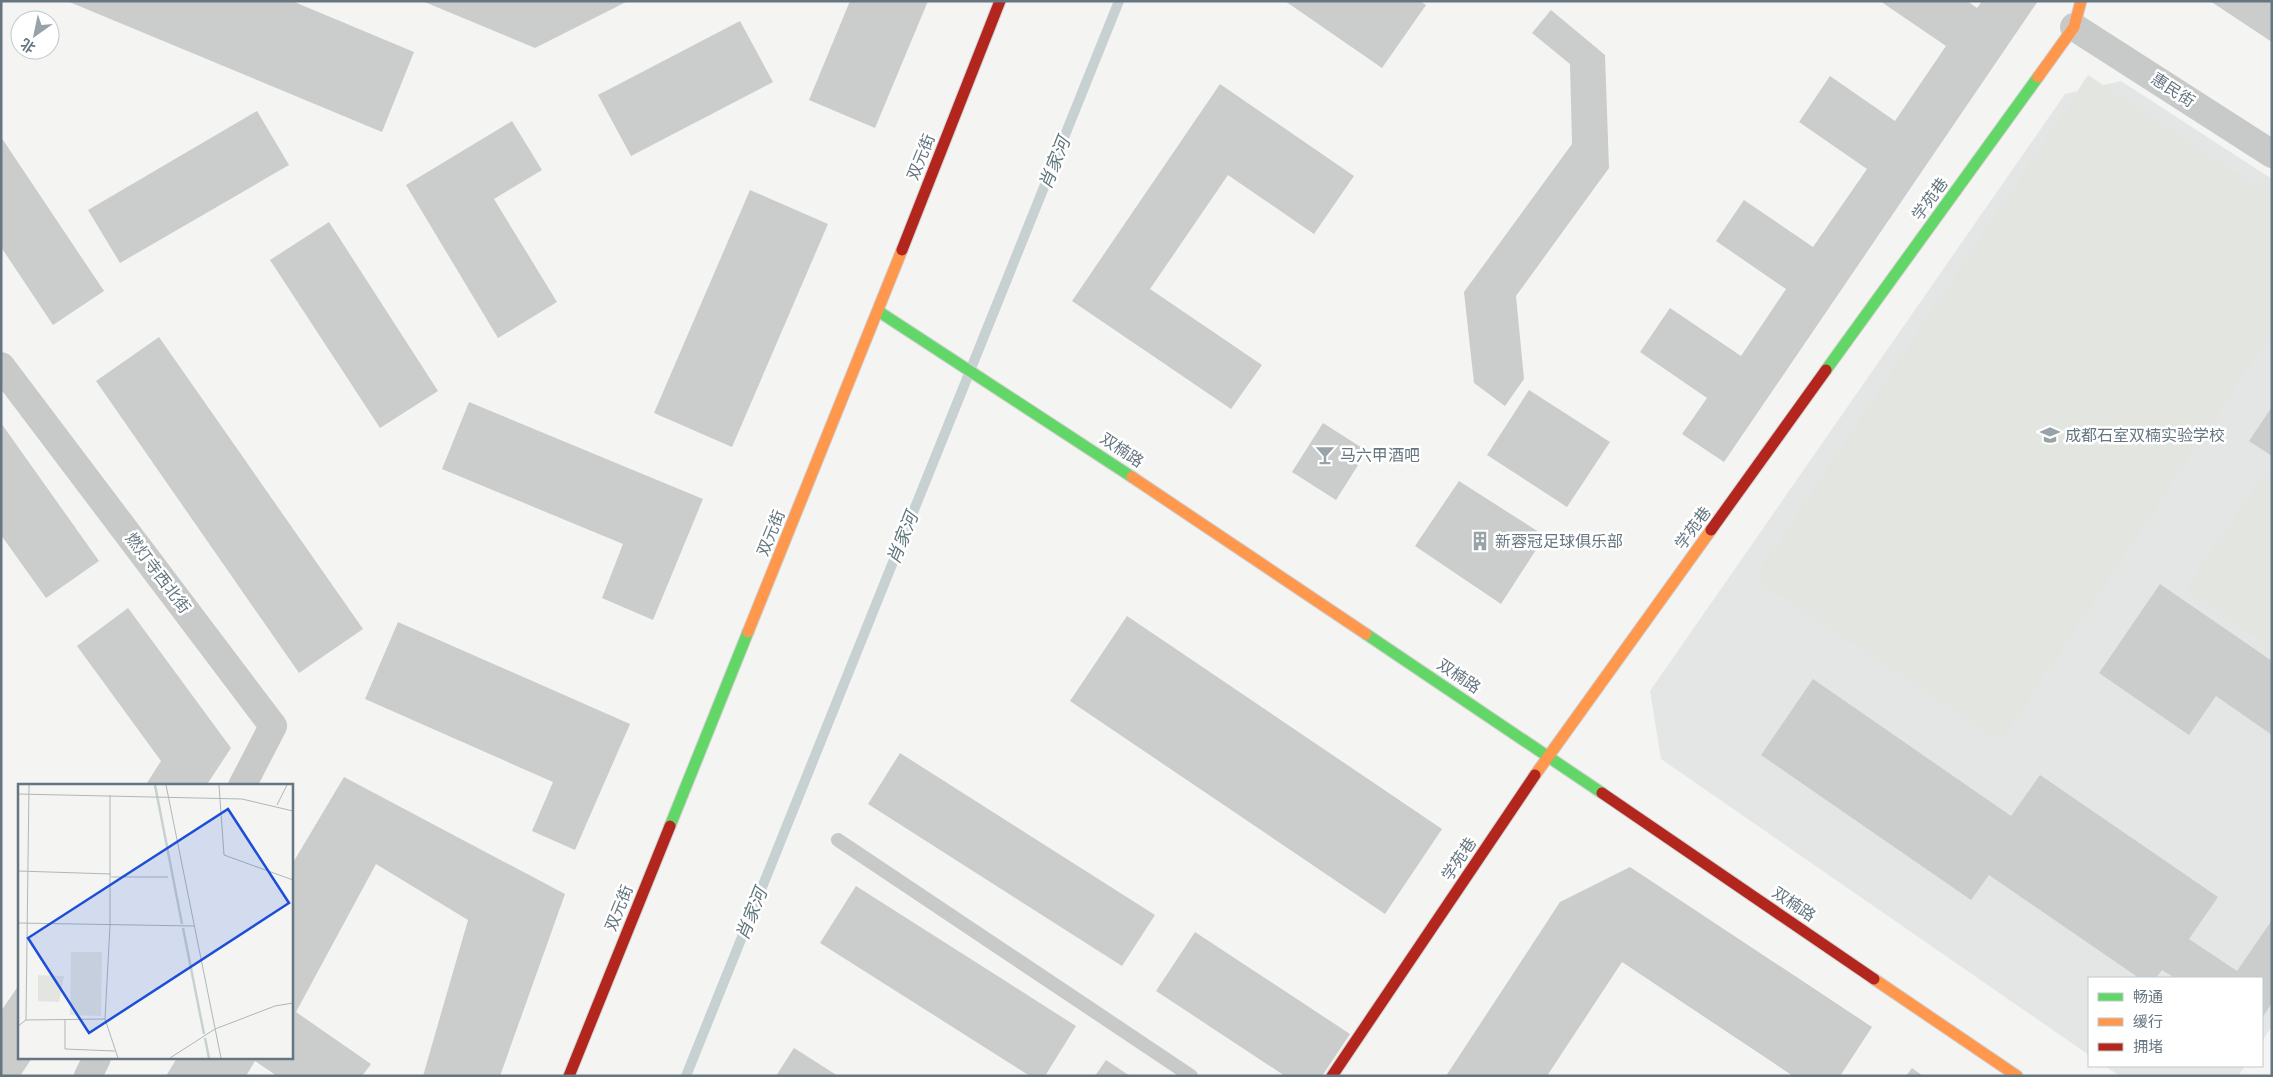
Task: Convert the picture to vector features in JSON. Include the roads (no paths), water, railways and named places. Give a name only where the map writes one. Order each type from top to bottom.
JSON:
[{"type":"street","name":"双元街","points":[[569,1076],[878,311],[1000,1]]},
{"type":"street","name":"惠民街","points":[[2077,14],[2272,154]]},
{"type":"street","name":"学苑巷","points":[[1332,1076],[1548,756],[2077,14]]},
{"type":"street","name":"双楠路","points":[[878,311],[1031,408],[1548,756],[2016,1076]]},
{"type":"street","name":"燃灯寺西北街","points":[[1,366],[274,726],[243,784]]},
{"type":"street","points":[[88,1076],[96,1060]]},
{"type":"lane","points":[[838,840],[1191,1076]]},
{"type":"waterway","name":"肖家河","points":[[686,1076],[1119,1]]},
{"type":"place","name":"成都石室双楠实验学校","points":[[2050,435]]},
{"type":"place","name":"马六甲酒吧","points":[[1325,455]]},
{"type":"place","name":"新蓉冠足球俱乐部","points":[[1480,541]]}]
